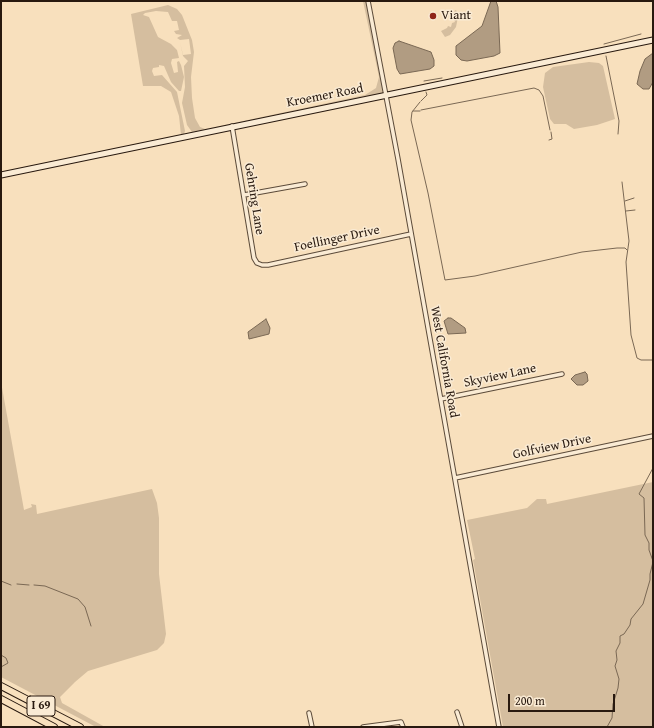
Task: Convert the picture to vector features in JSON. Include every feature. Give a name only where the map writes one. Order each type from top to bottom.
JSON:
[{"type":"highway","name":"I 69","points":[[1,686],[80,727]]},
{"type":"highway","name":"I 69","points":[[1,699],[54,727]]},
{"type":"street","name":"West California Road","points":[[368,1],[499,727]]},
{"type":"street","name":"Kroemer Road","points":[[1,175],[653,40]]},
{"type":"street","name":"Gehring Lane","points":[[232,126],[254,258],[262,265],[268,265]]},
{"type":"street","points":[[244,195],[305,184]]},
{"type":"street","name":"Foellinger Drive","points":[[268,265],[411,234]]},
{"type":"street","name":"Skyview Lane","points":[[441,399],[562,374]]},
{"type":"street","name":"Golfview Drive","points":[[455,478],[653,436]]},
{"type":"street","points":[[457,712],[462,727]]},
{"type":"street","points":[[309,713],[312,727]]},
{"type":"street","points":[[363,727],[401,722],[404,727]]},
{"type":"shaded area","points":[[363,1],[366,1],[382,85],[383,91],[380,94],[192,132],[187,125],[182,103],[185,87],[184,66],[188,61],[183,56],[180,42],[183,55],[191,54],[189,39],[180,40],[177,38],[182,35],[176,34],[174,31],[179,30],[177,21],[172,21],[168,12],[156,11],[145,13],[143,15],[149,17],[158,37],[171,44],[177,50],[179,58],[172,59],[171,63],[174,73],[178,72],[177,62],[179,61],[181,65],[184,77],[181,91],[179,91],[171,82],[164,66],[159,65],[159,67],[153,68],[152,71],[154,76],[162,75],[177,92],[185,131],[184,134],[181,135],[179,116],[171,92],[161,86],[143,86],[131,14],[168,5],[177,9],[182,15],[192,40],[194,52],[191,77],[192,98],[195,118],[200,127],[205,129],[365,95],[376,88],[379,77]]},
{"type":"shaded area","points":[[491,1],[496,1],[498,7],[500,53],[494,56],[467,61],[461,60],[456,55],[456,46],[482,26]]},
{"type":"shaded area","points":[[455,10],[457,11],[455,16],[458,17],[456,27],[450,35],[445,37],[441,31],[448,26],[451,27],[452,23],[455,22],[453,17]]},
{"type":"shaded area","points":[[399,41],[431,52],[434,60],[434,66],[430,69],[400,74],[397,69],[393,48],[395,43]]},
{"type":"shaded area","points":[[653,53],[653,82],[649,89],[643,89],[637,84],[640,71],[645,59]]},
{"type":"shaded area","points":[[589,62],[599,63],[603,66],[615,119],[597,125],[574,129],[566,124],[554,124],[550,119],[543,87],[545,73],[553,67]]},
{"type":"shaded area","points":[[451,318],[465,328],[466,333],[448,334],[444,321]]},
{"type":"shaded area","points":[[266,319],[270,328],[269,334],[249,339],[248,332]]},
{"type":"shaded area","points":[[585,372],[587,374],[588,381],[583,385],[577,385],[571,379],[575,375]]},
{"type":"shaded area","points":[[1,382],[24,510],[32,507],[31,504],[36,505],[37,514],[152,489],[157,503],[159,518],[159,574],[166,634],[164,643],[157,650],[88,671],[60,697],[62,703],[105,727],[96,727],[1,677]]},
{"type":"shaded area","points":[[653,482],[653,727],[503,727],[467,520],[527,508],[537,499],[546,499],[547,504]]},
{"type":"waterway","points":[[604,44],[641,34]]},
{"type":"waterway","points":[[606,56],[619,121],[618,134]]},
{"type":"waterway","points":[[424,81],[442,78]]},
{"type":"waterway","points":[[421,110],[534,88],[539,90],[543,96],[550,130]]},
{"type":"waterway","points":[[421,101],[427,95],[426,92]]},
{"type":"waterway","points":[[420,102],[412,112],[411,120],[428,193],[445,280],[475,276],[582,252],[617,248],[625,248],[627,250]]},
{"type":"waterway","points":[[413,111],[420,111]]},
{"type":"waterway","points":[[549,140],[552,139],[551,132]]},
{"type":"waterway","points":[[622,182],[629,241],[626,262],[631,335],[637,358],[641,360],[653,360]]},
{"type":"waterway","points":[[625,201],[634,198]]},
{"type":"waterway","points":[[626,211],[635,210]]},
{"type":"waterway","points":[[653,468],[639,494],[644,498],[645,535],[649,543],[649,550],[653,561]]},
{"type":"waterway","points":[[607,727],[612,718],[613,704],[618,688],[619,679],[615,666],[617,660],[616,651],[620,643],[620,636],[624,634],[630,625],[631,619],[643,604],[650,580],[653,562]]},
{"type":"waterway","points":[[1,581],[11,585]]},
{"type":"waterway","points":[[17,584],[29,585]]},
{"type":"waterway","points":[[34,585],[45,586],[78,599],[85,607],[91,626]]},
{"type":"waterway","points":[[1,655],[6,658],[8,663],[1,667]]},
{"type":"place","name":"Viant","points":[[433,16]]}]
